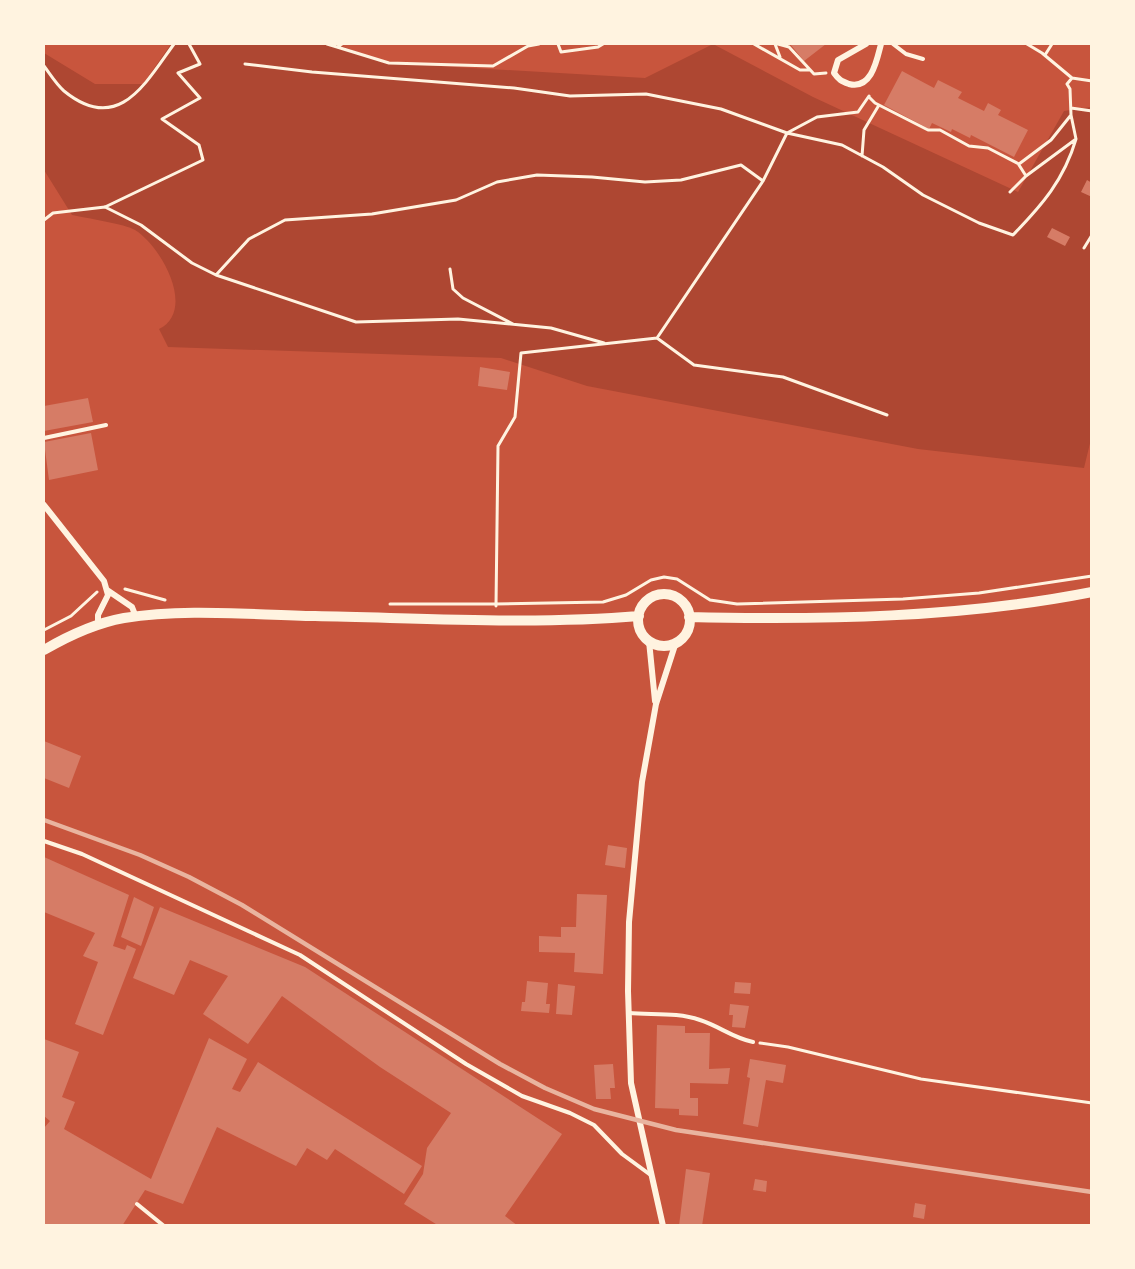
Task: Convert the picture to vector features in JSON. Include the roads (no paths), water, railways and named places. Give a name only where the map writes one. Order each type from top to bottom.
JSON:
[{"type":"main road","points":[[689,617],[899,616],[1048,601],[1092,592]]},
{"type":"main road","points":[[663,594],[671,595],[684,603],[689,617],[687,632],[676,642],[662,646],[649,641],[640,630],[641,609],[650,598],[663,594]]},
{"type":"main road","points":[[44,650],[69,636],[98,625],[136,617],[200,614],[496,619],[639,616]]},
{"type":"street","points":[[866,44],[838,60],[834,73],[840,81],[855,85],[866,81],[874,69],[881,44]]},
{"type":"street","points":[[44,505],[100,575],[107,589],[132,607],[136,617]]},
{"type":"street","points":[[98,625],[98,615],[105,602],[107,589]]},
{"type":"street","points":[[649,641],[656,704]]},
{"type":"street","points":[[663,1226],[633,1092],[628,1013],[629,922],[642,782],[656,704],[676,642]]},
{"type":"lane","points":[[893,44],[906,54],[923,60]]},
{"type":"lane","points":[[44,438],[106,425]]},
{"type":"lane","points":[[44,841],[82,854],[300,954],[466,1064],[522,1096],[570,1113],[594,1125],[622,1154],[652,1176]]},
{"type":"lane","points":[[628,1013],[685,1016],[702,1020],[740,1040],[753,1042]]},
{"type":"lane","points":[[137,1204],[164,1226]]},
{"type":"railway","points":[[44,820],[140,855],[189,877],[242,905],[500,1064],[545,1088],[594,1109],[676,1130],[1092,1192]]}]
